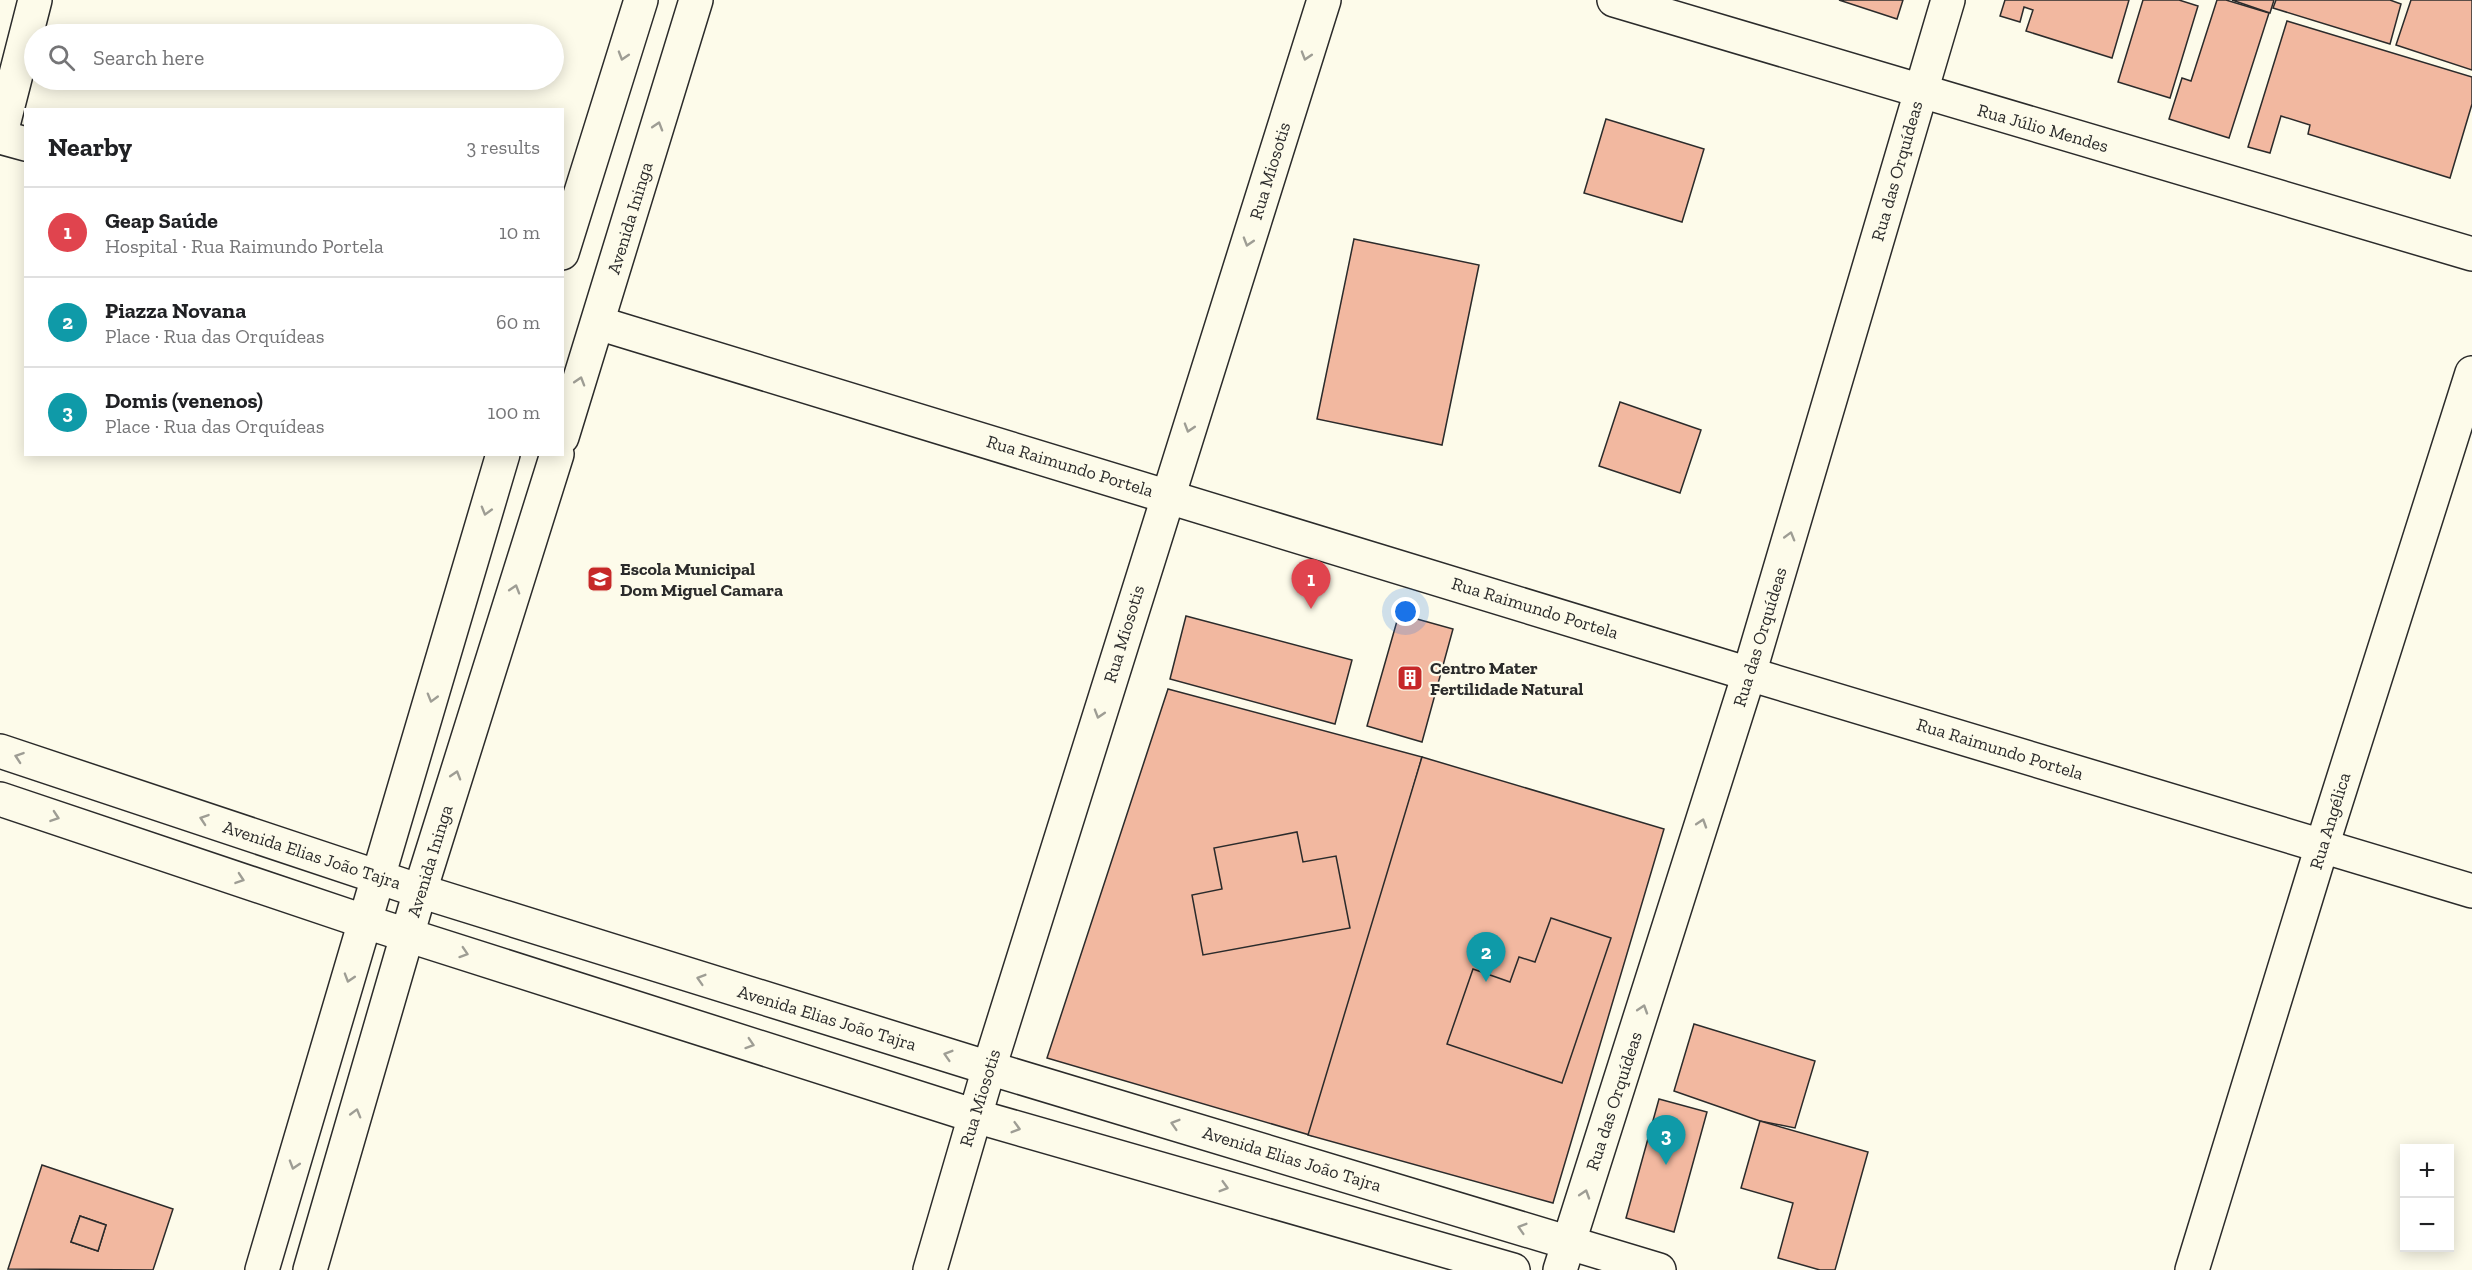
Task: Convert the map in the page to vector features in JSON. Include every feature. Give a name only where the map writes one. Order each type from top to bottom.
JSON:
[{"type":"street","points":[[29,24],[35,0]]},
{"type":"street","points":[[564,247],[641,0]]},
{"type":"street","name":"Avenida Ininga","points":[[564,431],[696,0]]},
{"type":"street","name":"Rua Miosotis","points":[[930,1270],[989,1068],[1324,0]]},
{"type":"street","name":"Rua Júlio Mendes","points":[[1614,0],[2472,254]]},
{"type":"street","name":"Rua das Orquídeas","points":[[1565,1256],[1749,674],[1948,0]]},
{"type":"street","points":[[24,43],[0,136],[24,143]]},
{"type":"street","name":"Rua Raimundo Portela","points":[[598,323],[1749,674],[2472,891]]},
{"type":"street","name":"Rua Angélica","points":[[2192,1270],[2322,846],[2472,373]]},
{"type":"street","points":[[262,1270],[502,456]]},
{"type":"street","name":"Avenida Ininga","points":[[310,1270],[420,891],[556,456]]},
{"type":"street","name":"Avenida Elias João Tajra","points":[[0,751],[379,878],[989,1068],[1565,1256],[1659,1270]]},
{"type":"street","points":[[0,798],[366,922],[975,1116],[1513,1270]]},
{"type":"building","points":[[1839,0],[1903,0],[1897,19]]},
{"type":"building","points":[[2005,0],[2129,0],[2112,58],[2026,31],[2033,10],[2024,7],[2020,22],[2000,16]]},
{"type":"building","points":[[2143,0],[2179,0],[2198,6],[2170,98],[2118,82]]},
{"type":"building","points":[[2217,0],[2226,0],[2269,13],[2229,138],[2169,119],[2182,78],[2191,81]]},
{"type":"building","points":[[2232,0],[2274,0],[2270,13]]},
{"type":"building","points":[[2276,0],[2390,0],[2401,4],[2390,44],[2273,8]]},
{"type":"building","points":[[2411,0],[2472,0],[2472,70],[2396,45]]},
{"type":"building","points":[[2287,21],[2472,77],[2472,104],[2450,178],[2308,134],[2310,125],[2281,116],[2270,153],[2248,147]]},
{"type":"building","points":[[1606,119],[1704,149],[1682,222],[1584,193]]},
{"type":"building","points":[[1354,239],[1479,265],[1442,445],[1317,419]]},
{"type":"building","points":[[1620,402],[1701,430],[1680,493],[1599,466]]},
{"type":"building","name":"Centro Mater Fertilidade Natural","points":[[1399,614],[1453,629],[1422,742],[1367,726]]},
{"type":"building","points":[[1186,616],[1352,660],[1335,724],[1170,679]]},
{"type":"building","points":[[1168,689],[1422,757],[1313,1136],[1047,1058]]},
{"type":"building","points":[[1422,757],[1664,829],[1553,1203],[1308,1135]]},
{"type":"building","points":[[1297,832],[1303,862],[1336,856],[1350,928],[1203,955],[1192,895],[1222,889],[1214,848]]},
{"type":"building","points":[[1551,918],[1611,938],[1562,1083],[1447,1044],[1473,969],[1510,982],[1519,957],[1535,962]]},
{"type":"building","points":[[1694,1024],[1815,1061],[1795,1128],[1760,1121],[1674,1091]]},
{"type":"building","points":[[1659,1099],[1707,1112],[1674,1232],[1626,1218]]},
{"type":"building","points":[[1760,1121],[1868,1152],[1835,1270],[1820,1270],[1778,1258],[1793,1203],[1741,1188]]},
{"type":"building","points":[[42,1165],[173,1209],[153,1270],[8,1269]],"holes":[[[80,1216],[106,1225],[98,1251],[71,1242]]]},
{"type":"building","points":[[80,1216],[106,1225],[98,1251],[71,1242]]},
{"type":"place","name":"Escola Municipal Dom Miguel Camara","points":[[600,579]]},
{"type":"place","name":"Geap Saúde","points":[[1311,609]]},
{"type":"place","name":"Centro Mater Fertilidade Natural","points":[[1410,678]]},
{"type":"place","name":"Piazza Novana","points":[[1486,982]]},
{"type":"place","name":"Domis (venenos)","points":[[1666,1165]]}]
